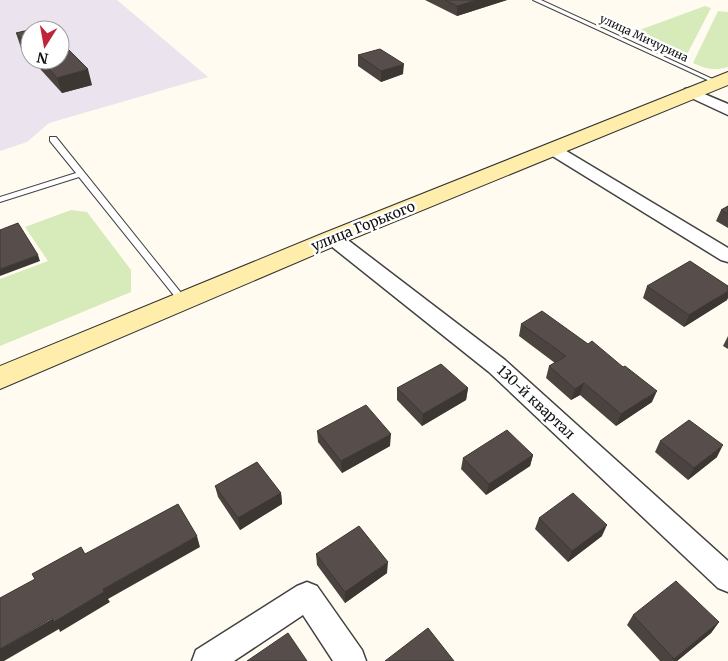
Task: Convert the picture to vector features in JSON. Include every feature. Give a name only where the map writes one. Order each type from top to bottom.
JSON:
[{"type":"main road","name":"улица Горького","points":[[0,378],[333,238],[722,80]]},
{"type":"street","points":[[690,92],[728,110]]},
{"type":"street","points":[[552,149],[728,256]]},
{"type":"street","name":"130-й квартал","points":[[333,238],[497,366],[728,579]]},
{"type":"street","points":[[207,661],[307,596],[351,661]]},
{"type":"lane","name":"улица Мичурина","points":[[536,0],[722,80]]},
{"type":"lane","points":[[53,139],[183,301]]},
{"type":"lane","points":[[0,200],[80,174]]},
{"type":"shaded area","points":[[0,0],[117,0],[208,77],[49,123],[27,142],[0,151]]},
{"type":"green space","points":[[705,6],[711,8],[683,62],[626,35]]},
{"type":"green space","points":[[718,11],[728,12],[728,67],[710,69],[693,63]]},
{"type":"green space","points":[[71,210],[87,212],[131,270],[131,292],[0,346],[0,279],[48,261],[25,227]]},
{"type":"building","points":[[445,0],[477,0],[457,6]]},
{"type":"building","points":[[380,49],[404,64],[381,71],[358,55]]},
{"type":"building","points":[[70,51],[88,69],[57,78],[50,70],[70,70]]},
{"type":"building","points":[[728,206],[728,214],[721,210]]},
{"type":"building","points":[[18,223],[38,255],[0,269],[0,230]]},
{"type":"building","points":[[690,261],[728,286],[728,291],[689,315],[647,286]]},
{"type":"building","points":[[542,311],[588,344],[592,341],[623,367],[625,366],[657,391],[621,414],[584,383],[575,389],[549,366],[566,356],[521,324]]},
{"type":"building","points":[[441,364],[468,388],[423,414],[397,388]]},
{"type":"building","points":[[366,405],[391,434],[341,461],[317,431]]},
{"type":"building","points":[[689,420],[723,445],[694,468],[660,441]]},
{"type":"building","points":[[507,430],[533,455],[489,484],[463,458]]},
{"type":"building","points":[[257,462],[281,493],[238,518],[215,486]]},
{"type":"building","points":[[573,493],[607,525],[572,551],[539,518]]},
{"type":"building","points":[[178,504],[197,536],[103,589],[104,592],[54,622],[52,618],[0,649],[0,598],[35,579],[32,574],[81,547],[85,554]]},
{"type":"building","points":[[359,526],[388,562],[345,592],[316,554]]},
{"type":"building","points":[[676,581],[719,622],[674,659],[633,615]]},
{"type":"building","points":[[428,628],[454,661],[385,661]]},
{"type":"building","points":[[288,633],[307,661],[247,661]]}]
